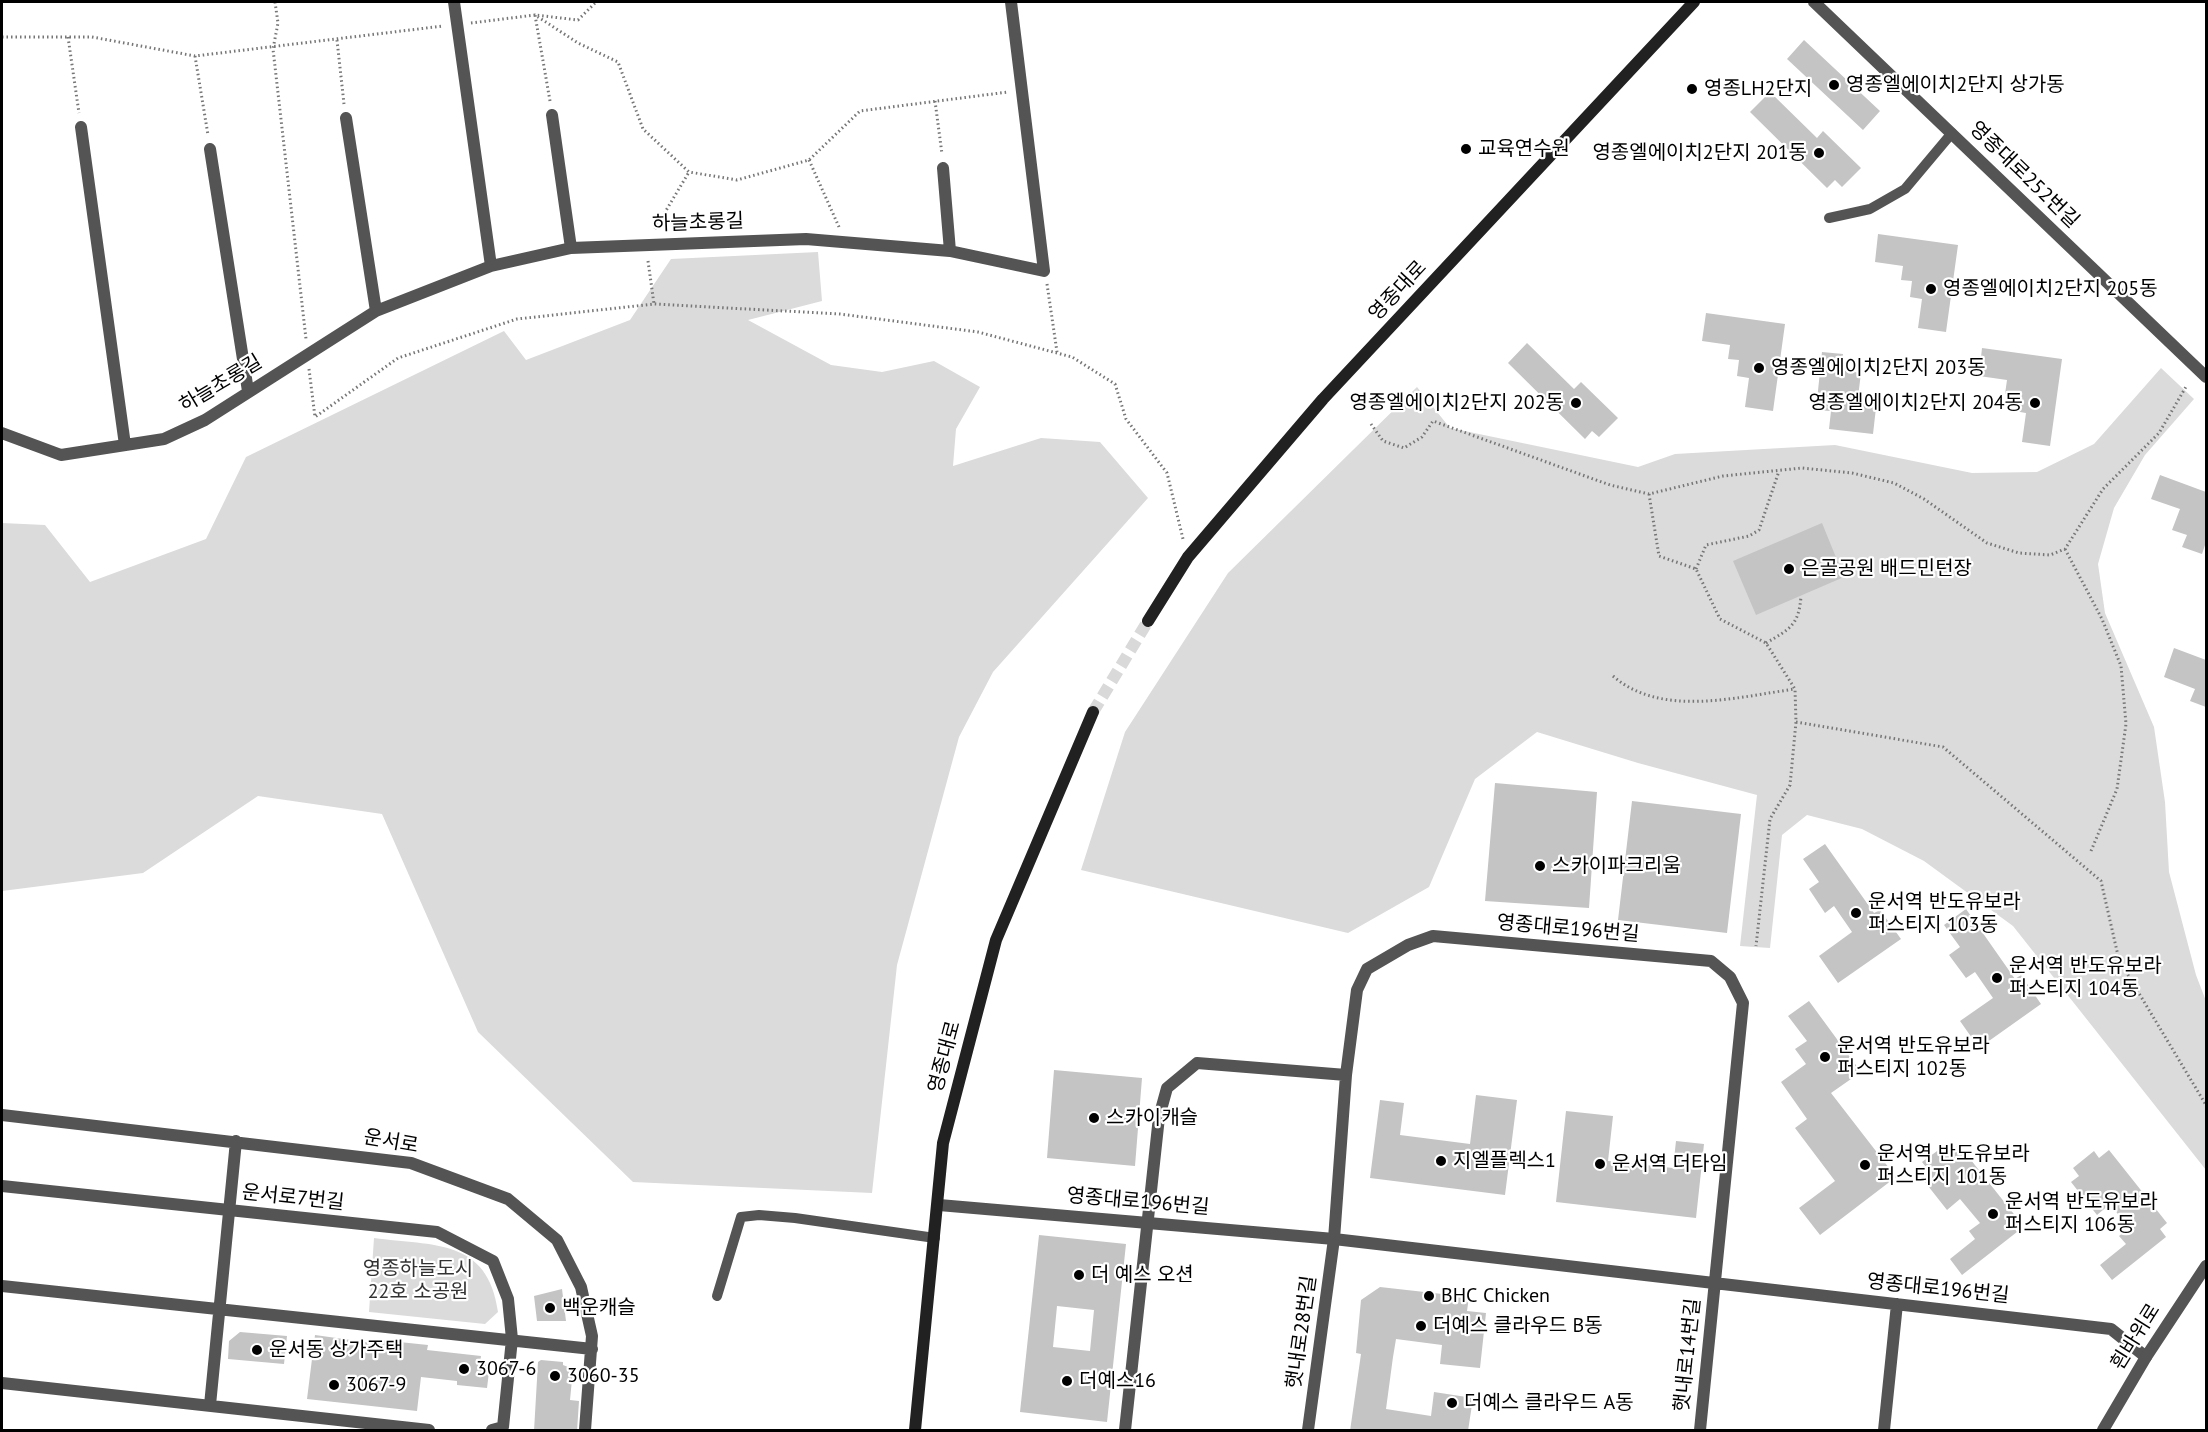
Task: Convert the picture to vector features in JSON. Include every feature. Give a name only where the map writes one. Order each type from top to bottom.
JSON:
[{"type":"main road","name":"영종대로","points":[[1148,621],[1188,557],[1323,399],[1694,2]]},
{"type":"main road","name":"영종대로","points":[[915,1431],[939,1205],[943,1143],[996,940],[1093,712]]},
{"type":"street","points":[[454,2],[491,266]]},
{"type":"street","points":[[1011,2],[1044,271]]},
{"type":"street","name":"영종대로252번길","points":[[1814,2],[2206,377]]},
{"type":"street","points":[[552,115],[571,248]]},
{"type":"street","points":[[346,118],[376,311]]},
{"type":"street","points":[[81,127],[125,445]]},
{"type":"street","points":[[210,149],[248,392]]},
{"type":"street","points":[[943,168],[950,251]]},
{"type":"street","name":"하늘초롱길","points":[[2,434],[62,455],[164,439],[205,420],[376,311],[491,266],[571,248],[806,239],[950,251],[1044,271]]},
{"type":"street","name":"영종대로196번길","points":[[1334,1239],[1346,1074],[1357,990],[1367,969],[1408,945],[1433,936],[1711,961],[1730,977],[1743,1003],[1716,1284]]},
{"type":"street","points":[[1125,1431],[1159,1117],[1167,1088],[1197,1064],[1346,1074]]},
{"type":"street","name":"운서로","points":[[2,1115],[411,1163],[508,1198],[557,1240],[581,1287],[592,1336],[585,1431]]},
{"type":"street","points":[[210,1405],[236,1141]]},
{"type":"street","name":"운서로7번길","points":[[2,1186],[437,1232],[493,1261],[508,1299],[512,1339],[503,1427],[492,1431]]},
{"type":"street","name":"영종대로196번길","points":[[939,1205],[1334,1239],[2110,1329],[2146,1357]]},
{"type":"street","name":"햇내로28번길","points":[[1308,1431],[1334,1239]]},
{"type":"street","name":"흰바위로","points":[[2103,1431],[2146,1357],[2206,1266]]},
{"type":"street","name":"햇내로14번길","points":[[1700,1431],[1716,1284]]},
{"type":"street","points":[[2,1286],[592,1349]]},
{"type":"street","points":[[1884,1431],[1897,1304]]},
{"type":"street","points":[[2,1383],[429,1431]]},
{"type":"lane","points":[[1829,218],[1870,209],[1905,189],[1952,133]]},
{"type":"lane","points":[[717,1296],[741,1217],[759,1215],[795,1218],[935,1238]]},
{"type":"path","points":[[275,2],[278,23],[273,49],[307,345]]},
{"type":"path","points":[[465,24],[535,15],[578,20],[596,2]]},
{"type":"path","points":[[535,15],[552,115]]},
{"type":"path","points":[[535,15],[578,43],[618,63],[643,129],[689,172],[737,180],[808,160],[860,111],[1022,90]]},
{"type":"path","points":[[2,37],[92,37],[195,56],[273,49],[453,25]]},
{"type":"path","points":[[68,37],[81,127]]},
{"type":"path","points":[[337,40],[346,118]]},
{"type":"path","points":[[195,56],[210,149]]},
{"type":"path","points":[[935,101],[943,168]]},
{"type":"path","points":[[808,160],[846,243]]},
{"type":"path","points":[[1044,271],[1057,353]]},
{"type":"path","points":[[308,357],[315,417],[398,358],[518,319],[654,304],[840,314],[978,332],[1072,357],[1115,384],[1126,419],[1167,474],[1188,557]]},
{"type":"path","points":[[1371,424],[1383,441],[1404,448],[1422,437],[1433,421],[1610,485],[1649,494],[1723,476],[1802,468],[1852,473],[1894,483],[1924,499],[1987,543],[2019,553],[2050,555],[2065,549],[2103,489],[2159,433],[2187,385]]},
{"type":"path","points":[[1696,569],[1706,545],[1749,536],[1759,530],[1779,471]]},
{"type":"path","points":[[1649,494],[1659,556],[1696,569],[1720,619],[1766,643],[1795,689],[1796,722],[1790,785],[1770,819],[1756,945]]},
{"type":"path","points":[[2065,549],[2102,619],[2121,666],[2126,723],[2117,789],[2091,851]]},
{"type":"path","points":[[1766,643],[1786,631],[1799,615],[1801,596]]},
{"type":"path","points":[[1613,676],[1628,689],[1658,698],[1705,701],[1795,689]]},
{"type":"path","points":[[1796,722],[1942,747],[2101,880],[2119,960],[2206,1105]]},
{"type":"green space","points":[[818,252],[822,301],[748,320],[831,365],[882,372],[934,361],[980,387],[956,429],[953,466],[1041,438],[1100,442],[1148,498],[993,672],[959,737],[897,965],[872,1193],[633,1182],[478,1032],[382,814],[258,796],[143,873],[2,891],[2,523],[45,525],[90,582],[206,539],[246,457],[504,331],[526,360],[630,320],[671,259]]},
{"type":"green space","points":[[2161,368],[2194,399],[2145,455],[2114,508],[2098,564],[2105,613],[2154,727],[2165,802],[2169,872],[2196,975],[2206,1001],[2206,1170],[2013,926],[1924,861],[1862,829],[1807,815],[1782,835],[1770,948],[1740,946],[1757,795],[1638,763],[1537,732],[1475,779],[1429,887],[1348,933],[1081,870],[1125,732],[1228,573],[1417,387],[1450,428],[1638,467],[1675,454],[1835,445],[1972,473],[2037,472],[2094,444]]},
{"type":"green space","name":"영종하늘도시 22호 소공원","points":[[374,1238],[437,1245],[470,1258],[483,1270],[492,1288],[498,1312],[485,1324],[369,1312]]},
{"type":"building","name":"영종엘에이치2단지 상가동","points":[[1804,40],[1880,111],[1863,130],[1787,59]]},
{"type":"building","name":"영종엘에이치2단지 201동","points":[[1770,92],[1817,138],[1823,131],[1861,168],[1842,187],[1835,180],[1827,188],[1750,112]]},
{"type":"building","name":"영종엘에이치2단지 205동","points":[[1878,234],[1958,245],[1946,332],[1918,328],[1922,299],[1910,297],[1912,281],[1901,280],[1903,266],[1875,262]]},
{"type":"building","name":"영종엘에이치2단지 203동","points":[[1706,313],[1785,324],[1773,411],[1745,407],[1749,378],[1737,376],[1739,360],[1728,359],[1730,345],[1702,341]]},
{"type":"building","name":"영종엘에이치2단지 202동","points":[[1527,343],[1574,389],[1581,382],[1618,418],[1599,437],[1592,431],[1585,439],[1508,363]]},
{"type":"building","name":"영종엘에이치2단지 204동","points":[[1982,348],[2062,359],[2050,446],[2022,442],[2026,413],[2014,411],[2016,395],[2005,394],[2007,380],[1979,376]]},
{"type":"building","points":[[1822,352],[1843,354],[1841,370],[1861,373],[1858,397],[1877,399],[1873,434],[1829,429],[1831,411],[1816,410]]},
{"type":"building","points":[[2160,475],[2206,492],[2206,542],[2202,554],[2182,547],[2187,535],[2172,530],[2180,509],[2151,499]]},
{"type":"building","name":"은골공원 배드민턴장","points":[[1822,523],[1844,577],[1756,615],[1733,561]]},
{"type":"building","points":[[2174,648],[2206,660],[2206,707],[2190,701],[2195,689],[2164,677]]},
{"type":"building","name":"스카이파크리움","points":[[1495,783],[1597,792],[1589,908],[1485,901]]},
{"type":"building","points":[[1632,801],[1741,814],[1727,933],[1618,920]]},
{"type":"building","name":"운서역 반도유보라 퍼스티지 103동","points":[[1825,844],[1874,913],[1880,910],[1901,939],[1838,983],[1819,956],[1852,932],[1834,906],[1825,913],[1809,889],[1819,882],[1803,859]]},
{"type":"building","name":"운서역 반도유보라 퍼스티지 104동","points":[[1966,909],[2015,979],[2021,975],[2041,1004],[1979,1048],[1960,1021],[1993,998],[1975,972],[1966,978],[1949,955],[1960,947],[1944,925]]},
{"type":"building","points":[[1809,1001],[1861,1072],[1831,1093],[1896,1177],[1820,1235],[1799,1208],[1835,1181],[1795,1128],[1807,1119],[1781,1082],[1806,1064],[1795,1049],[1807,1041],[1788,1016]]},
{"type":"building","name":"스카이캐슬","points":[[1054,1070],[1142,1078],[1135,1166],[1047,1158]]},
{"type":"building","name":"지엘플렉스1","points":[[1476,1095],[1517,1100],[1505,1195],[1370,1178],[1380,1100],[1404,1103],[1400,1135],[1470,1144]]},
{"type":"building","name":"운서역 더타임","points":[[1566,1111],[1613,1116],[1608,1161],[1673,1168],[1676,1141],[1704,1144],[1696,1218],[1556,1202]]},
{"type":"building","name":"운서역 반도유보라 퍼스티지 106동","points":[[1959,1145],[2017,1218],[2010,1223],[2017,1232],[1962,1275],[1950,1259],[1975,1239],[1969,1231],[1980,1223],[1960,1199],[1947,1210],[1921,1177],[1929,1171],[1922,1162],[1944,1146],[1949,1152]]},
{"type":"building","points":[[2109,1150],[2167,1223],[2160,1229],[2166,1237],[2112,1280],[2100,1265],[2126,1244],[2119,1236],[2129,1228],[2110,1204],[2097,1215],[2071,1182],[2079,1176],[2073,1168],[2094,1151],[2099,1158]]},
{"type":"building","points":[[1039,1235],[1126,1244],[1107,1422],[1020,1412]],"holes":[[[1057,1306],[1094,1310],[1090,1351],[1053,1347]]]},
{"type":"building","name":"더예스 클라우드 B동","points":[[1380,1287],[1469,1297],[1467,1311],[1486,1313],[1480,1368],[1440,1364],[1442,1345],[1396,1339],[1393,1357],[1386,1409],[1431,1416],[1434,1392],[1473,1398],[1468,1431],[1350,1431],[1361,1354],[1356,1353],[1361,1300]]},
{"type":"building","name":"백운캐슬","points":[[562,1289],[566,1321],[537,1321],[534,1296]]},
{"type":"building","name":"운서동 상가주택","points":[[240,1332],[287,1336],[284,1364],[228,1359],[229,1341]]},
{"type":"building","points":[[315,1335],[379,1344],[380,1340],[428,1345],[427,1350],[481,1356],[480,1363],[490,1364],[487,1388],[457,1385],[457,1381],[421,1377],[417,1411],[307,1399]]},
{"type":"building","points":[[541,1360],[563,1362],[563,1365],[573,1369],[570,1400],[579,1401],[577,1431],[534,1431],[538,1362]]},
{"type":"tunnel","points":[[1093,712],[1148,621]]},
{"type":"place","name":"영종엘에이치2단지 상가동","points":[[1834,85]]},
{"type":"place","name":"영종LH2단지","points":[[1692,89]]},
{"type":"place","name":"교육연수원","points":[[1466,149]]},
{"type":"place","name":"영종엘에이치2단지 201동","points":[[1819,153]]},
{"type":"place","name":"영종엘에이치2단지 205동","points":[[1931,289]]},
{"type":"place","name":"영종엘에이치2단지 203동","points":[[1759,368]]},
{"type":"place","name":"영종엘에이치2단지 202동","points":[[1576,403]]},
{"type":"place","name":"영종엘에이치2단지 204동","points":[[2035,403]]},
{"type":"place","name":"은골공원 배드민턴장","points":[[1789,569]]},
{"type":"place","name":"스카이파크리움","points":[[1540,866]]},
{"type":"place","name":"운서역 반도유보라 퍼스티지 103동","points":[[1856,913]]},
{"type":"place","name":"운서역 반도유보라 퍼스티지 104동","points":[[1997,978]]},
{"type":"place","name":"운서역 반도유보라 퍼스티지 102동","points":[[1825,1057]]},
{"type":"place","name":"스카이캐슬","points":[[1094,1118]]},
{"type":"place","name":"지엘플렉스1","points":[[1441,1161]]},
{"type":"place","name":"운서역 더타임","points":[[1600,1164]]},
{"type":"place","name":"운서역 반도유보라 퍼스티지 101동","points":[[1865,1165]]},
{"type":"place","name":"운서역 반도유보라 퍼스티지 106동","points":[[1993,1214]]},
{"type":"place","name":"더 예스 오션","points":[[1079,1275]]},
{"type":"place","name":"BHC Chicken","points":[[1429,1296]]},
{"type":"place","name":"백운캐슬","points":[[550,1308]]},
{"type":"place","name":"더예스 클라우드 B동","points":[[1421,1326]]},
{"type":"place","name":"운서동 상가주택","points":[[257,1350]]},
{"type":"place","name":"3067-6","points":[[464,1369]]},
{"type":"place","name":"3060-35","points":[[555,1376]]},
{"type":"place","name":"더예스16","points":[[1067,1381]]},
{"type":"place","name":"3067-9","points":[[334,1385]]},
{"type":"place","name":"더예스 클라우드 A동","points":[[1452,1403]]}]
